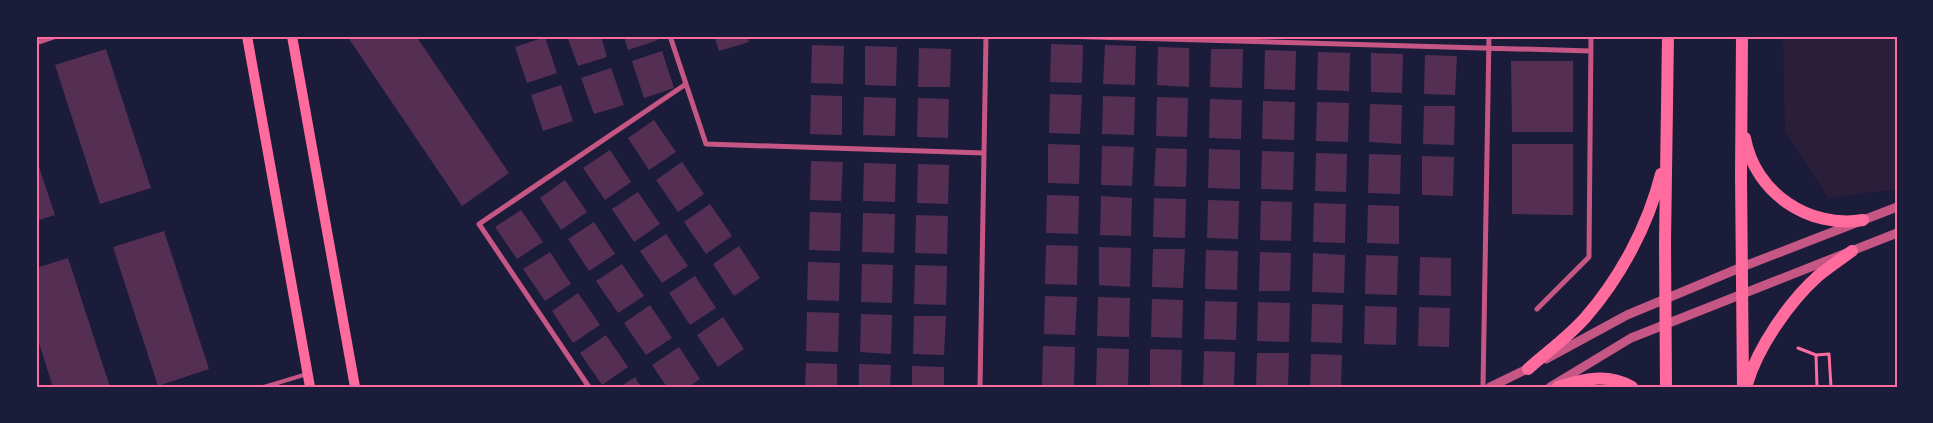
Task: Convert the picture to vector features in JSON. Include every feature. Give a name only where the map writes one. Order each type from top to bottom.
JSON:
[{"type":"main road","points":[[247,36],[310,387]]},
{"type":"main road","points":[[292,36],[354,387]]},
{"type":"main road","points":[[1666,387],[1668,36]]},
{"type":"main road","points":[[1742,36],[1742,294],[1745,387]]},
{"type":"main road","points":[[1741,121],[1745,142],[1755,165],[1769,187],[1782,200],[1807,214],[1822,219],[1847,222],[1864,220]]},
{"type":"main road","points":[[1528,369],[1585,318],[1624,262],[1647,216],[1658,187],[1666,152]]},
{"type":"main road","points":[[1745,387],[1758,358],[1777,326],[1797,298],[1819,276],[1852,251]]},
{"type":"main road","points":[[1558,387],[1588,378],[1614,379],[1632,387]]},
{"type":"street","points":[[36,43],[57,36]]},
{"type":"street","points":[[670,36],[706,144],[984,153]]},
{"type":"street","points":[[980,387],[986,36]]},
{"type":"street","points":[[1058,36],[1591,51]]},
{"type":"street","points":[[1366,36],[1366,45]]},
{"type":"street","points":[[1483,387],[1489,36]]},
{"type":"street","points":[[1537,309],[1589,257],[1591,36]]},
{"type":"street","points":[[589,387],[479,224],[686,84]]},
{"type":"street","points":[[1490,387],[1528,369],[1627,315],[1897,206]]},
{"type":"street","points":[[1550,387],[1631,338],[1897,233]]},
{"type":"lane","points":[[264,387],[307,374]]},
{"type":"path","points":[[1798,348],[1816,355],[1830,354],[1831,387]]},
{"type":"path","points":[[1816,355],[1817,387]]},
{"type":"shaded area","points":[[1783,36],[1897,36],[1897,189],[1828,198],[1785,131]]},
{"type":"building","points":[[347,36],[416,36],[509,173],[462,206]]},
{"type":"building","points":[[567,36],[601,36],[607,57],[578,66]]},
{"type":"building","points":[[624,36],[657,36],[658,40],[628,50]]},
{"type":"building","points":[[714,36],[747,36],[749,42],[719,51]]},
{"type":"building","points":[[545,37],[557,73],[527,83],[515,47]]},
{"type":"building","points":[[1051,44],[1083,45],[1082,83],[1050,82]]},
{"type":"building","points":[[812,45],[844,46],[843,84],[811,83]]},
{"type":"building","points":[[1105,45],[1136,46],[1135,85],[1103,84]]},
{"type":"building","points":[[865,46],[897,47],[896,86],[865,85]]},
{"type":"building","points":[[1158,47],[1189,48],[1189,87],[1157,85]]},
{"type":"building","points":[[919,48],[951,49],[950,87],[918,87]]},
{"type":"building","points":[[106,49],[151,188],[100,204],[55,65]]},
{"type":"building","points":[[1211,49],[1243,49],[1242,88],[1210,87]]},
{"type":"building","points":[[1265,50],[1296,51],[1295,90],[1264,89]]},
{"type":"building","points":[[662,51],[674,88],[644,98],[632,61]]},
{"type":"building","points":[[1318,52],[1350,53],[1349,91],[1317,90]]},
{"type":"building","points":[[1371,53],[1403,54],[1402,93],[1371,92]]},
{"type":"building","points":[[1425,55],[1457,56],[1455,95],[1424,94]]},
{"type":"building","points":[[1511,61],[1573,61],[1573,132],[1512,132]]},
{"type":"building","points":[[611,68],[624,105],[594,114],[581,78]]},
{"type":"building","points":[[561,85],[573,121],[543,131],[531,95]]},
{"type":"building","points":[[1050,94],[1082,95],[1080,134],[1049,133]]},
{"type":"building","points":[[811,95],[842,96],[842,135],[810,134]]},
{"type":"building","points":[[1103,96],[1135,97],[1134,135],[1102,134]]},
{"type":"building","points":[[864,97],[896,98],[895,136],[863,135]]},
{"type":"building","points":[[1157,97],[1188,98],[1187,137],[1156,136]]},
{"type":"building","points":[[918,98],[949,99],[948,138],[917,137]]},
{"type":"building","points":[[1210,99],[1242,100],[1241,139],[1209,138]]},
{"type":"building","points":[[1263,101],[1295,102],[1294,140],[1262,139]]},
{"type":"building","points":[[1317,102],[1349,103],[1348,142],[1316,141]]},
{"type":"building","points":[[1370,104],[1402,105],[1401,144],[1369,142]]},
{"type":"building","points":[[1424,106],[1455,106],[1454,145],[1423,144]]},
{"type":"building","points":[[654,120],[676,152],[649,170],[628,138]]},
{"type":"building","points":[[1048,144],[1080,145],[1079,184],[1048,183]]},
{"type":"building","points":[[1512,144],[1573,144],[1573,215],[1512,214]]},
{"type":"building","points":[[1102,146],[1134,147],[1132,186],[1101,185]]},
{"type":"building","points":[[1156,148],[1187,149],[1186,187],[1154,186]]},
{"type":"building","points":[[1209,149],[1240,150],[1240,189],[1208,188]]},
{"type":"building","points":[[610,150],[631,182],[605,200],[583,168]]},
{"type":"building","points":[[1262,151],[1294,152],[1293,190],[1261,189]]},
{"type":"building","points":[[1316,153],[1347,154],[1346,192],[1315,191]]},
{"type":"building","points":[[1369,154],[1401,155],[1400,194],[1368,193]]},
{"type":"building","points":[[1422,156],[1454,157],[1453,196],[1422,195]]},
{"type":"building","points":[[36,158],[55,215],[36,221]]},
{"type":"building","points":[[811,161],[843,162],[841,201],[810,200]]},
{"type":"building","points":[[682,162],[704,194],[678,212],[656,180]]},
{"type":"building","points":[[864,163],[896,164],[895,202],[863,201]]},
{"type":"building","points":[[918,164],[949,165],[948,204],[917,203]]},
{"type":"building","points":[[565,180],[587,212],[561,230],[540,198]]},
{"type":"building","points":[[638,192],[660,224],[634,242],[612,209]]},
{"type":"building","points":[[1047,195],[1079,196],[1078,234],[1046,233]]},
{"type":"building","points":[[1101,196],[1132,198],[1131,236],[1100,235]]},
{"type":"building","points":[[1154,198],[1186,199],[1185,238],[1153,237]]},
{"type":"building","points":[[1208,200],[1239,201],[1238,239],[1207,238]]},
{"type":"building","points":[[1261,201],[1292,202],[1291,241],[1260,240]]},
{"type":"building","points":[[1314,203],[1346,204],[1345,243],[1313,242]]},
{"type":"building","points":[[710,204],[732,236],[706,254],[684,222]]},
{"type":"building","points":[[1368,205],[1399,206],[1399,244],[1367,243]]},
{"type":"building","points":[[521,210],[543,242],[517,259],[495,227]]},
{"type":"building","points":[[810,212],[841,213],[840,251],[809,250]]},
{"type":"building","points":[[863,213],[895,214],[894,253],[862,252]]},
{"type":"building","points":[[916,215],[948,216],[947,254],[915,253]]},
{"type":"building","points":[[594,222],[615,254],[589,271],[568,239]]},
{"type":"building","points":[[164,231],[209,369],[158,386],[113,247]]},
{"type":"building","points":[[666,234],[688,266],[662,283],[640,251]]},
{"type":"building","points":[[1046,245],[1078,246],[1077,285],[1045,284]]},
{"type":"building","points":[[739,246],[760,278],[734,296],[713,264]]},
{"type":"building","points":[[1099,247],[1131,248],[1130,287],[1099,285]]},
{"type":"building","points":[[1153,249],[1185,249],[1183,288],[1152,287]]},
{"type":"building","points":[[1206,250],[1238,251],[1237,290],[1205,289]]},
{"type":"building","points":[[550,252],[571,284],[545,301],[523,269]]},
{"type":"building","points":[[1260,252],[1291,253],[1290,291],[1259,291]]},
{"type":"building","points":[[1313,253],[1345,255],[1344,293],[1312,292]]},
{"type":"building","points":[[1366,255],[1398,256],[1397,295],[1365,294]]},
{"type":"building","points":[[1420,257],[1451,258],[1451,296],[1419,295]]},
{"type":"building","points":[[68,258],[110,387],[53,387],[36,334],[36,268]]},
{"type":"building","points":[[808,262],[840,263],[839,301],[807,300]]},
{"type":"building","points":[[622,264],[644,296],[618,313],[596,281]]},
{"type":"building","points":[[862,264],[893,265],[892,303],[861,302]]},
{"type":"building","points":[[915,265],[947,266],[946,305],[914,304]]},
{"type":"building","points":[[695,276],[716,308],[690,325],[669,293]]},
{"type":"building","points":[[578,293],[600,325],[573,343],[552,311]]},
{"type":"building","points":[[1045,296],[1077,297],[1075,335],[1044,334]]},
{"type":"building","points":[[1098,297],[1130,298],[1129,337],[1097,336]]},
{"type":"building","points":[[1152,299],[1183,300],[1182,338],[1151,337]]},
{"type":"building","points":[[1205,301],[1237,302],[1236,340],[1204,339]]},
{"type":"building","points":[[1258,302],[1290,303],[1289,342],[1257,341]]},
{"type":"building","points":[[1312,304],[1343,305],[1342,343],[1311,342]]},
{"type":"building","points":[[650,305],[672,338],[646,355],[624,323]]},
{"type":"building","points":[[1365,306],[1397,307],[1396,345],[1364,344]]},
{"type":"building","points":[[1419,307],[1450,308],[1449,347],[1418,346]]},
{"type":"building","points":[[807,312],[839,313],[838,352],[806,351]]},
{"type":"building","points":[[861,314],[892,315],[891,354],[860,352]]},
{"type":"building","points":[[914,316],[946,316],[944,355],[913,354]]},
{"type":"building","points":[[723,317],[744,349],[718,367],[697,335]]},
{"type":"building","points":[[606,335],[628,367],[602,385],[580,353]]},
{"type":"building","points":[[1043,346],[1075,347],[1074,386],[1042,385]]},
{"type":"building","points":[[679,347],[700,379],[689,387],[667,387],[652,365]]},
{"type":"building","points":[[1097,348],[1129,349],[1128,387],[1096,386]]},
{"type":"building","points":[[1150,349],[1182,350],[1181,387],[1150,387]]},
{"type":"building","points":[[1204,351],[1235,352],[1234,387],[1203,387]]},
{"type":"building","points":[[1257,353],[1289,353],[1288,387],[1256,387]]},
{"type":"building","points":[[1311,354],[1342,355],[1341,387],[1310,387]]},
{"type":"building","points":[[806,363],[837,364],[837,387],[805,387]]},
{"type":"building","points":[[859,364],[891,365],[890,387],[859,387]]},
{"type":"building","points":[[912,366],[944,367],[944,387],[912,387]]},
{"type":"building","points":[[635,377],[641,387],[620,387]]}]
